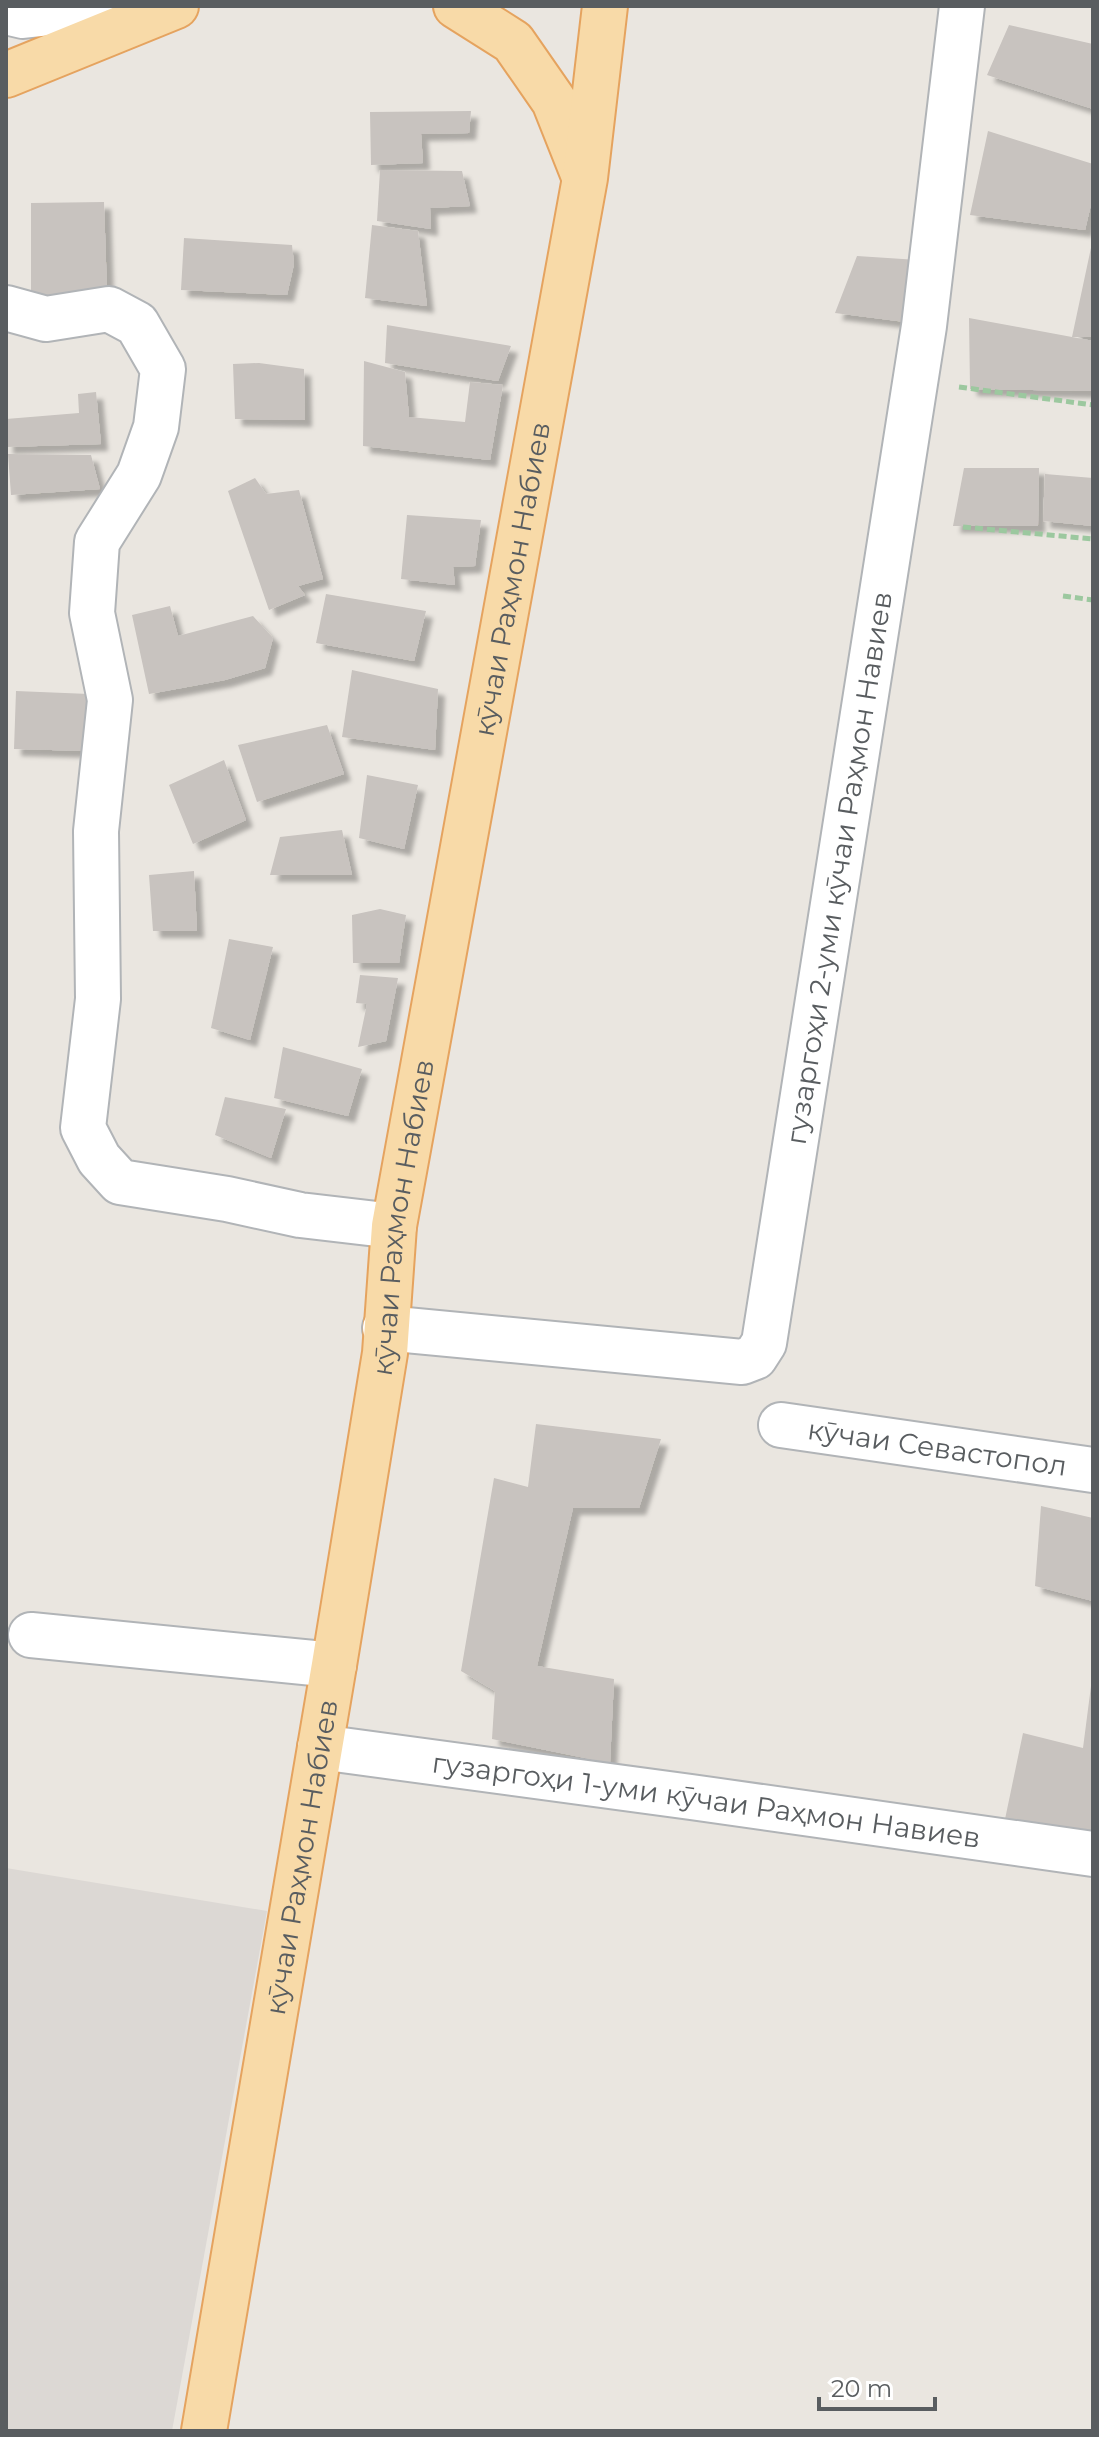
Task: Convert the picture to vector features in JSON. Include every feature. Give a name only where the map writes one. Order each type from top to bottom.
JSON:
[{"type":"main road","points":[[6,75],[176,6]]},
{"type":"main road","points":[[456,6],[513,42],[554,101],[585,178]]},
{"type":"main road","name":"кӯчаи Раҳмон Набиев","points":[[204,2431],[385,1353],[394,1226],[585,178],[605,6]]},
{"type":"street","points":[[6,12],[23,16],[115,6]]},
{"type":"street","name":"гузаргоҳи 2-уми кӯчаи Раҳмон Навиев","points":[[385,1328],[742,1362],[755,1357],[764,1343],[924,326],[962,6]]},
{"type":"street","points":[[6,308],[46,319],[109,309],[137,324],[163,369],[156,427],[139,475],[97,542],[92,613],[110,700],[96,831],[98,999],[83,1128],[99,1159],[120,1182],[227,1199],[300,1215],[394,1226]]},
{"type":"street","name":"кӯчаи Севастопол","points":[[781,1425],[1093,1470]]},
{"type":"street","points":[[31,1635],[334,1665]]},
{"type":"street","name":"гузаргоҳи 1-уми кӯчаи Раҳмон Навиев","points":[[320,1747],[1093,1854]]},
{"type":"path","points":[[959,387],[1093,405]]},
{"type":"path","points":[[963,527],[1093,539]]},
{"type":"path","points":[[1063,596],[1093,600]]},
{"type":"shaded area","points":[[6,1868],[267,1911],[172,2431],[6,2431]]},
{"type":"building","points":[[1009,25],[1093,44],[1093,109],[987,75]]},
{"type":"building","points":[[471,111],[469,133],[421,134],[423,163],[371,165],[370,112]]},
{"type":"building","points":[[988,131],[1093,164],[1093,196],[1085,230],[970,215]]},
{"type":"building","points":[[380,170],[462,171],[470,206],[430,208],[431,229],[377,221]]},
{"type":"building","points":[[104,202],[107,292],[31,299],[31,203]]},
{"type":"building","points":[[372,225],[418,231],[427,306],[365,298]]},
{"type":"building","points":[[184,238],[292,245],[294,264],[287,295],[181,290]]},
{"type":"building","points":[[1092,243],[1093,337],[1072,337]]},
{"type":"building","points":[[857,256],[918,260],[921,324],[835,313]]},
{"type":"building","points":[[969,318],[1093,341],[1093,391],[970,389]]},
{"type":"building","points":[[387,325],[511,346],[498,381],[385,363]]},
{"type":"building","points":[[364,361],[405,372],[409,417],[465,422],[470,382],[503,385],[490,460],[363,446]]},
{"type":"building","points":[[259,363],[304,369],[305,420],[235,419],[233,364]]},
{"type":"building","points":[[96,392],[101,444],[6,447],[6,419],[79,413],[78,394]]},
{"type":"building","points":[[8,454],[91,455],[100,489],[11,495]]},
{"type":"building","points":[[964,468],[1039,468],[1038,526],[953,526]]},
{"type":"building","points":[[1045,474],[1093,478],[1093,526],[1043,521]]},
{"type":"building","points":[[255,478],[266,494],[299,490],[323,579],[298,586],[305,595],[269,610],[228,491]]},
{"type":"building","points":[[407,515],[481,520],[475,566],[453,567],[455,585],[401,579]]},
{"type":"building","points":[[326,594],[426,611],[414,661],[316,643]]},
{"type":"building","points":[[170,606],[178,636],[253,616],[273,638],[265,668],[225,680],[149,694],[132,615]]},
{"type":"building","points":[[352,670],[438,689],[435,750],[342,737]]},
{"type":"building","points":[[16,691],[89,694],[88,751],[14,749]]},
{"type":"building","points":[[327,725],[344,774],[257,802],[238,745]]},
{"type":"building","points":[[224,760],[246,820],[193,844],[169,785]]},
{"type":"building","points":[[367,775],[418,785],[404,849],[359,838]]},
{"type":"building","points":[[342,830],[352,875],[270,875],[280,837]]},
{"type":"building","points":[[194,871],[197,931],[153,931],[149,875]]},
{"type":"building","points":[[380,909],[406,915],[399,963],[353,963],[352,915]]},
{"type":"building","points":[[229,939],[273,947],[250,1040],[211,1028]]},
{"type":"building","points":[[360,975],[398,978],[386,1041],[358,1047],[367,1004],[356,1003]]},
{"type":"building","points":[[283,1047],[362,1069],[348,1116],[274,1098]]},
{"type":"building","points":[[225,1097],[286,1109],[271,1158],[215,1135]]},
{"type":"building","points":[[536,1424],[661,1439],[639,1508],[573,1508],[537,1666],[614,1679],[610,1763],[492,1739],[495,1691],[461,1671],[494,1478],[528,1487]]},
{"type":"building","points":[[1041,1506],[1093,1518],[1093,1601],[1035,1586]]},
{"type":"building","points":[[1091,1686],[1093,1839],[1004,1824],[1023,1733],[1083,1748]]}]
